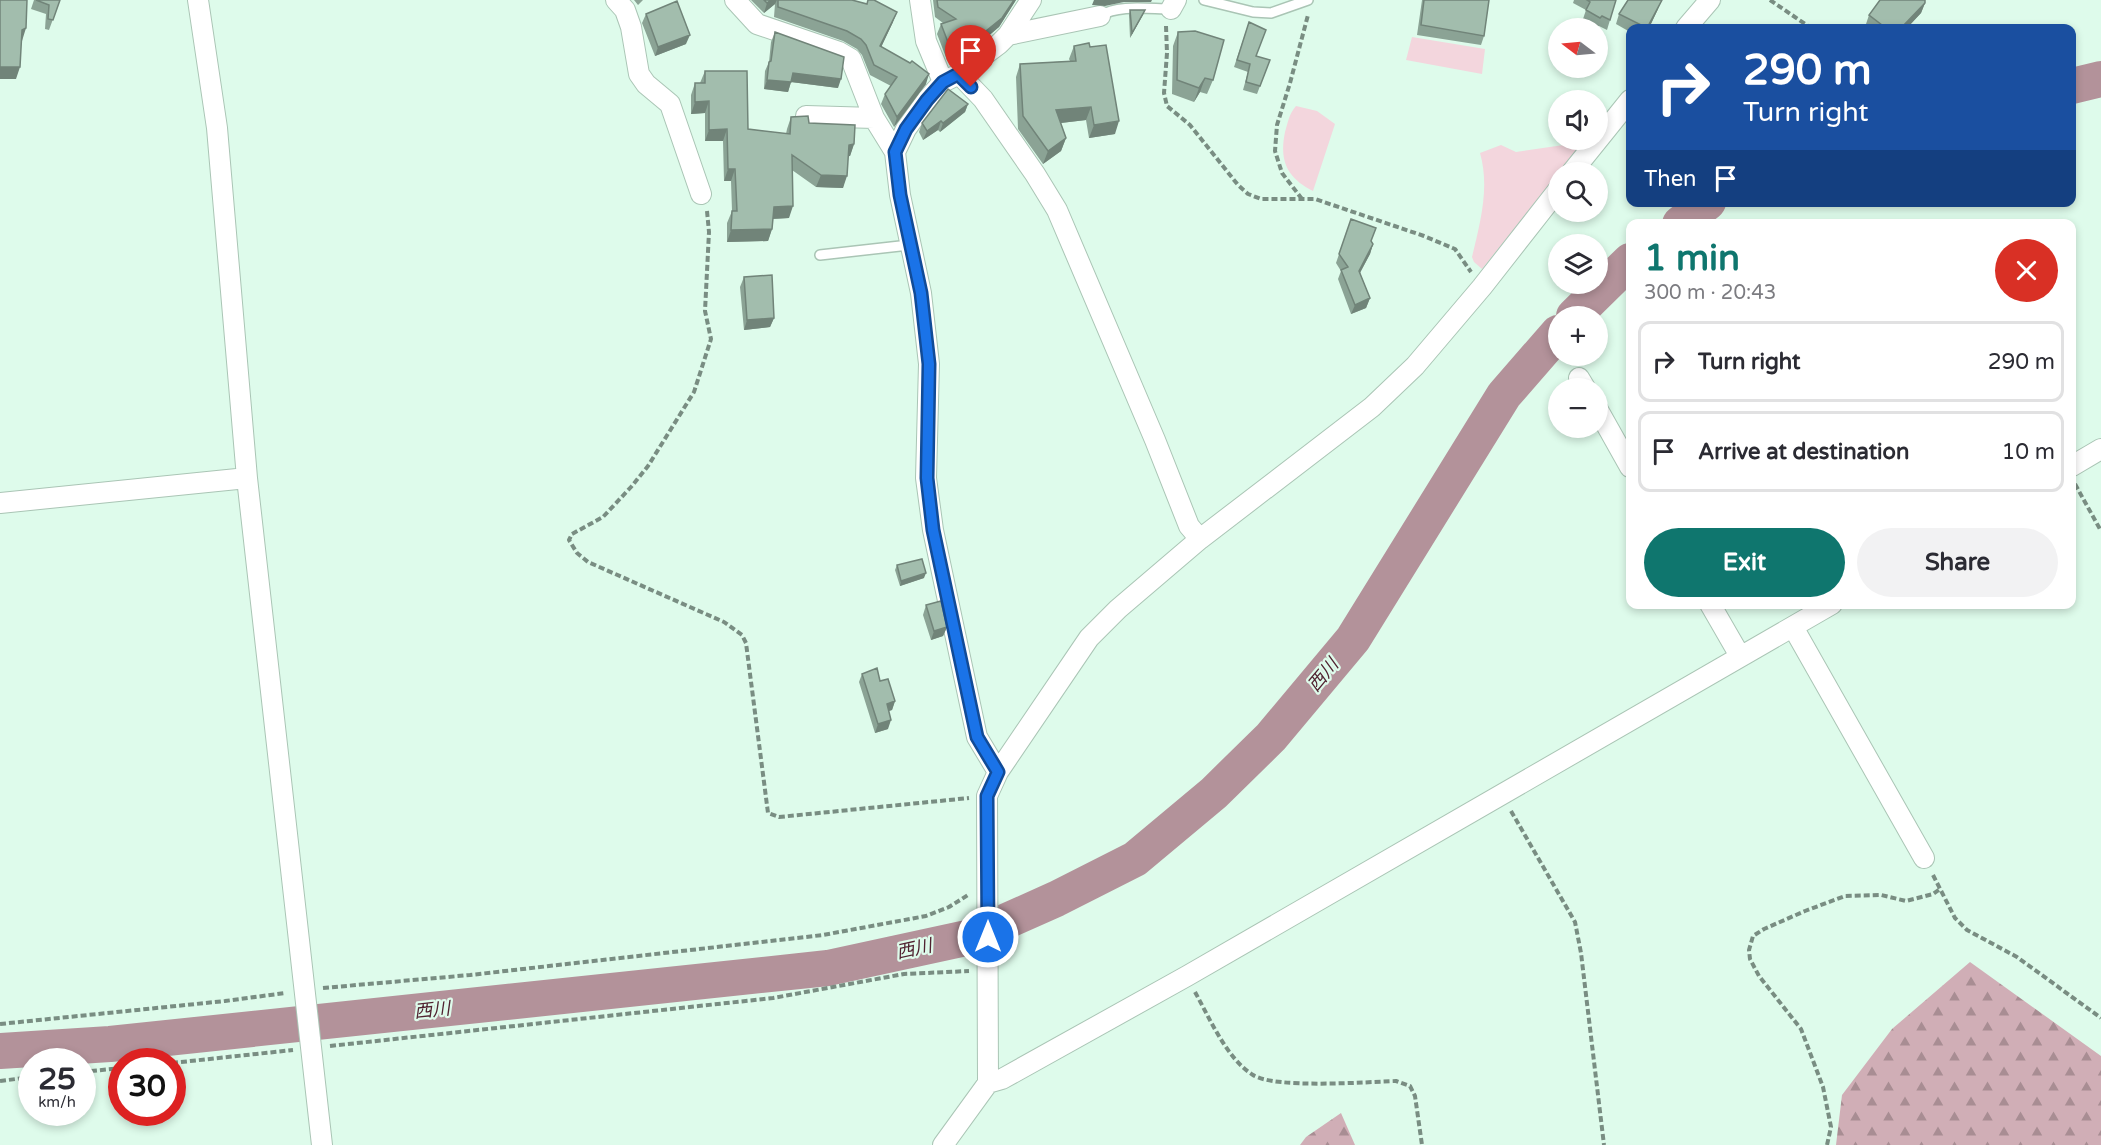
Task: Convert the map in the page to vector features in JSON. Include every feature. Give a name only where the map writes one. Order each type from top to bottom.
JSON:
[{"type":"street","points":[[198,0],[217,128],[247,478],[277,763],[322,1145]]},
{"type":"street","points":[[616,0],[625,10],[631,27],[639,74],[646,84],[670,104],[701,194]]},
{"type":"street","points":[[735,0],[757,24],[840,52],[850,59],[874,118],[895,152],[909,245],[921,293],[929,364],[927,478],[933,530],[977,737],[998,772]]},
{"type":"street","points":[[920,0],[926,41],[951,78],[983,99],[1057,210],[1189,526],[1200,539]]},
{"type":"street","points":[[895,152],[906,129],[927,100],[951,78],[1008,35],[1031,0]]},
{"type":"street","points":[[1689,24],[1710,0]]},
{"type":"street","points":[[1008,35],[1100,16]]},
{"type":"street","points":[[1580,162],[1626,105]]},
{"type":"street","points":[[806,116],[874,118]]},
{"type":"street","points":[[943,1145],[988,1083],[987,796],[998,772],[1068,666],[1089,639],[1119,609],[1200,539],[1372,407],[1415,366],[1482,287],[1548,203]]},
{"type":"street","points":[[1608,428],[1626,460]]},
{"type":"street","points":[[2076,464],[2101,449]]},
{"type":"street","points":[[0,503],[247,478]]},
{"type":"street","points":[[1713,609],[1740,656]]},
{"type":"street","points":[[988,1083],[1002,1079],[1186,976],[1824,609]]},
{"type":"street","points":[[1793,627],[1924,858]]},
{"type":"lane","points":[[1204,0],[1253,12],[1271,13],[1309,4]]},
{"type":"lane","points":[[1100,16],[1106,12],[1173,5]]},
{"type":"lane","points":[[820,255],[909,245]]},
{"type":"path","points":[[1770,0],[1805,24]]},
{"type":"path","points":[[1302,199],[1282,173],[1275,151],[1276,124],[1290,83],[1309,4]]},
{"type":"path","points":[[1173,5],[1166,20],[1167,53],[1164,93],[1167,106],[1190,125],[1238,185],[1248,194],[1261,199],[1315,199],[1424,236],[1455,249],[1482,287]]},
{"type":"path","points":[[701,194],[708,214],[705,311],[711,339],[694,392],[637,480],[603,517],[572,534],[569,540],[577,553],[588,562],[724,622],[742,635],[746,643],[768,813],[779,817],[987,796]]},
{"type":"path","points":[[2076,485],[2101,531]]},
{"type":"path","points":[[1501,795],[1575,922],[1581,953],[1604,1145]]},
{"type":"path","points":[[1924,858],[1955,918],[1967,930],[2017,957],[2101,1018]]},
{"type":"path","points":[[1827,1145],[1831,1127],[1823,1087],[1801,1029],[1759,976],[1750,959],[1749,950],[1753,936],[1805,911],[1845,896],[1881,895],[1906,902],[1933,894],[1940,889]]},
{"type":"path","points":[[0,1024],[482,974],[823,935],[926,916],[988,891]]},
{"type":"path","points":[[186,1061],[310,1046],[773,998],[904,974],[988,963]]},
{"type":"path","points":[[1186,976],[1218,1035],[1239,1063],[1254,1076],[1280,1083],[1404,1082],[1410,1086],[1415,1096],[1422,1145]]},
{"type":"path","points":[[0,1081],[18,1079]]},
{"type":"shaded area","points":[[1412,37],[1485,49],[1482,74],[1406,60]]},
{"type":"shaded area","points":[[1296,106],[1317,111],[1335,124],[1313,191],[1291,174],[1284,160],[1285,132],[1290,115]]},
{"type":"shaded area","points":[[1501,145],[1516,152],[1548,147],[1548,150],[1578,150],[1568,162],[1548,162],[1548,187],[1482,269],[1472,257],[1484,192],[1480,153]]},
{"type":"green space","points":[[1970,962],[2101,1056],[2101,1145],[1836,1145],[1842,1095],[1892,1029]]},
{"type":"green space","points":[[1341,1113],[1355,1145],[1300,1145],[1306,1137]]},
{"type":"building","points":[[0,0],[27,0],[26,28],[22,30],[20,67],[0,67]]},
{"type":"building","points":[[36,0],[60,0],[53,20],[48,19],[49,5]]},
{"type":"building","points":[[778,0],[852,0],[867,4],[868,0],[874,0],[897,12],[880,46],[910,63],[912,61],[929,74],[897,117],[885,94],[897,77],[874,65],[861,39],[847,31],[778,7]]},
{"type":"building","points":[[937,0],[1014,0],[1002,18],[971,43],[951,50],[941,24],[956,19],[938,7]]},
{"type":"building","points":[[1424,0],[1489,0],[1484,36],[1421,25]]},
{"type":"building","points":[[1587,0],[1616,0],[1610,20],[1602,16],[1600,18],[1586,10],[1590,2]]},
{"type":"building","points":[[1628,0],[1662,0],[1649,24],[1639,24],[1619,14]]},
{"type":"building","points":[[1880,0],[1925,0],[1925,3],[1905,24],[1881,24],[1869,15]]},
{"type":"building","points":[[677,1],[690,35],[658,47],[646,14]]},
{"type":"building","points":[[1130,10],[1145,10],[1132,33]]},
{"type":"building","points":[[1249,22],[1266,30],[1256,56],[1270,60],[1260,86],[1246,82],[1250,64],[1237,60]]},
{"type":"building","points":[[1195,31],[1224,40],[1213,80],[1205,78],[1199,88],[1177,80],[1178,32]]},
{"type":"building","points":[[775,32],[844,57],[841,79],[793,73],[791,82],[767,80]]},
{"type":"building","points":[[1089,43],[1090,47],[1106,45],[1119,121],[1094,125],[1091,107],[1056,110],[1066,138],[1048,151],[1023,116],[1020,64],[1076,61],[1074,46]]},
{"type":"building","points":[[705,71],[747,71],[748,129],[790,134],[791,117],[808,116],[809,123],[855,125],[854,144],[849,145],[847,176],[821,175],[792,155],[793,206],[774,207],[772,229],[731,230],[732,211],[737,211],[735,169],[728,169],[727,129],[709,130],[709,101],[695,102],[695,83],[705,83]]},
{"type":"building","points":[[948,89],[968,104],[943,123],[941,121],[927,131],[922,123]]},
{"type":"building","points":[[1351,219],[1376,228],[1371,241],[1373,244],[1359,271],[1370,298],[1355,305],[1341,270],[1348,267],[1339,254]]},
{"type":"building","points":[[772,275],[774,318],[747,320],[744,277]]},
{"type":"building","points":[[922,559],[926,573],[901,581],[897,565]]},
{"type":"building","points":[[941,601],[947,627],[934,631],[926,605]]},
{"type":"building","points":[[877,668],[880,681],[888,679],[895,701],[887,704],[891,720],[878,724],[862,674]]},
{"type":"waterway","name":"西川","points":[[2076,85],[2101,79]]},
{"type":"waterway","name":"西川","points":[[1686,219],[1702,207]]},
{"type":"waterway","name":"西川","points":[[1584,306],[1626,265]]},
{"type":"waterway","name":"西川","points":[[0,1051],[110,1044],[828,968],[971,937],[1056,899],[1135,859],[1214,793],[1271,737],[1353,639],[1504,395],[1548,344]]},
{"type":"route","points":[[971,87],[958,74],[943,82],[906,129],[895,152],[909,245],[921,293],[929,364],[927,478],[933,530],[977,737],[998,772],[987,796],[988,937]]}]
